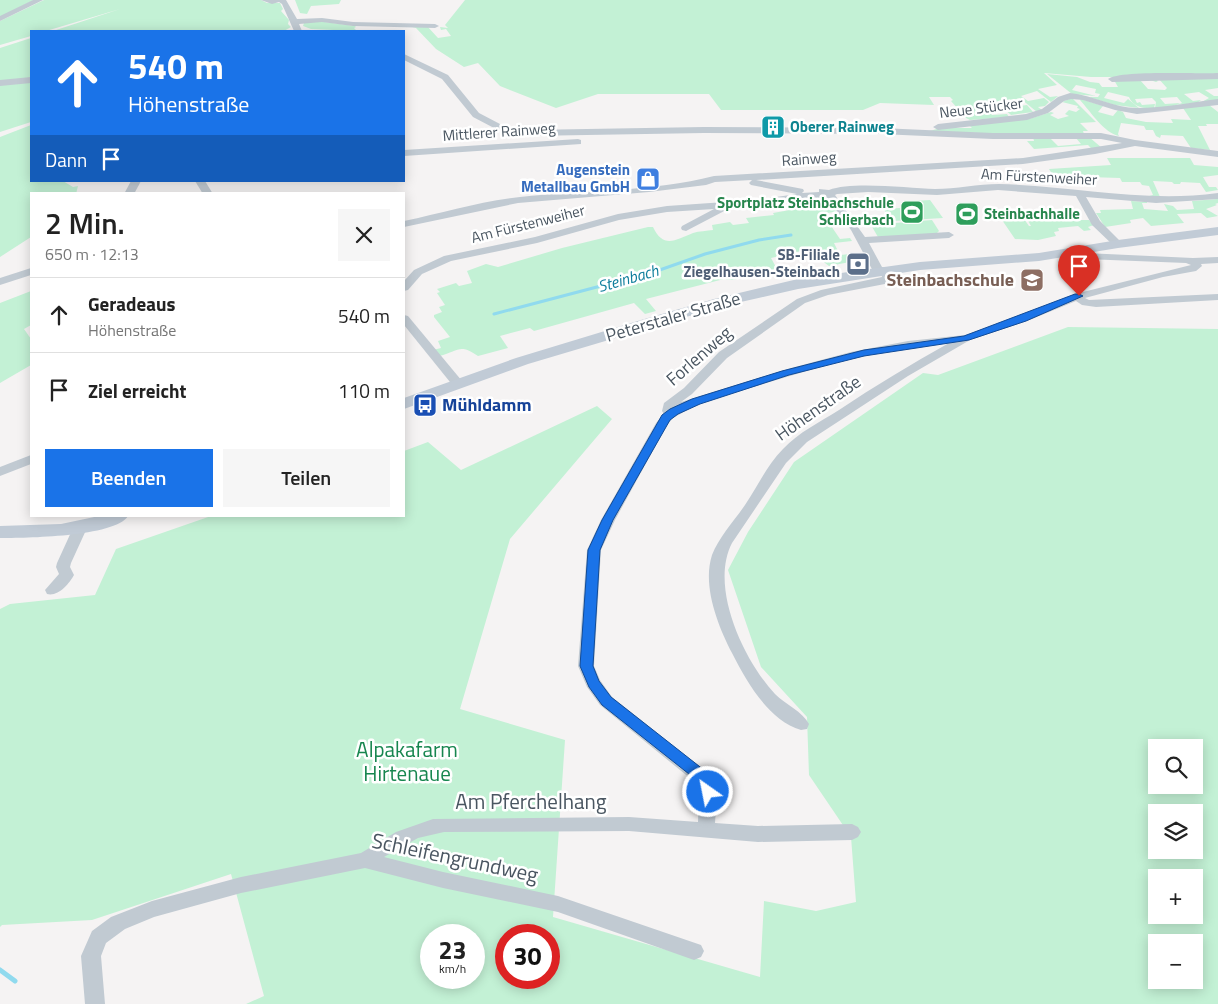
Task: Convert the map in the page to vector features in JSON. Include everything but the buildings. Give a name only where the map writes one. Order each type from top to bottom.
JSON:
[{"type":"main road","name":"Peterstaler Straße","points":[[405,404],[522,361],[719,302],[807,282],[881,270],[1010,260],[1218,231]]},
{"type":"main road","points":[[0,532],[60,531],[80,528],[116,517]]},
{"type":"street","points":[[0,19],[39,0]]},
{"type":"street","points":[[265,0],[274,2],[281,0],[285,3],[298,30]]},
{"type":"street","points":[[295,22],[322,20],[353,24],[435,26]]},
{"type":"street","points":[[405,57],[445,77],[471,110],[497,126],[536,134],[704,130],[922,132],[993,136],[1101,136],[1135,143]]},
{"type":"street","points":[[1112,79],[1137,76],[1218,76]]},
{"type":"street","points":[[0,83],[30,80]]},
{"type":"street","name":"Neue Stücker","points":[[922,132],[929,128],[1034,115],[1048,110],[1061,99],[1070,96],[1084,97],[1118,108],[1138,111],[1218,102]]},
{"type":"street","name":"Mittlerer Rainweg","points":[[405,152],[571,142],[585,140],[592,132]]},
{"type":"street","name":"Rainweg","points":[[405,224],[518,200],[649,189],[706,182],[714,179],[799,176],[1024,160],[1095,151],[1135,143],[1218,154]]},
{"type":"street","name":"Am Fürstenweiher","points":[[706,182],[755,183],[796,191],[824,191],[829,194]]},
{"type":"street","name":"Am Fürstenweiher","points":[[405,287],[418,272],[448,258],[537,240],[618,217],[667,209],[728,205],[794,196],[829,194],[833,191],[847,190],[937,192],[991,187],[1078,192],[1156,200],[1218,196]]},
{"type":"street","points":[[1078,192],[1096,222],[1118,244]]},
{"type":"street","points":[[829,194],[854,225],[881,270]]},
{"type":"street","name":"Am Fürstenweiher","points":[[686,228],[728,205]]},
{"type":"street","points":[[862,240],[949,235]]},
{"type":"street","points":[[1070,252],[1085,256],[1173,258],[1193,262],[1218,260]]},
{"type":"street","name":"Höhenstraße","points":[[801,724],[775,705],[760,688],[723,615],[718,590],[717,568],[722,550],[785,453],[802,439],[904,373],[966,338],[1023,319],[1079,296],[1122,284],[1195,268],[1196,264],[1193,262]]},
{"type":"street","name":"Forlenweg","points":[[670,414],[667,410],[668,406],[690,390],[723,355],[796,304],[825,292],[886,281],[888,277],[881,270]]},
{"type":"street","points":[[0,282],[30,271]]},
{"type":"street","points":[[1079,296],[1083,301],[1092,304],[1218,297]]},
{"type":"street","points":[[405,319],[458,384]]},
{"type":"street","points":[[706,830],[708,792],[703,779],[606,701],[593,683],[586,666],[594,550],[608,520],[662,423],[670,414],[696,402],[828,360],[900,347],[966,338]]},
{"type":"street","points":[[0,472],[30,459]]},
{"type":"street","points":[[52,590],[67,575],[63,567],[64,563],[80,528]]},
{"type":"street","name":"Am Pferchelhang","points":[[365,860],[412,833],[434,826],[629,824],[758,834],[852,832]]},
{"type":"street","name":"Schleifengrundweg","points":[[95,1004],[92,956],[99,937],[118,923],[152,909],[232,887],[365,860],[443,880],[558,904],[694,951]]},
{"type":"green space","points":[[0,0],[34,0],[0,17]]},
{"type":"green space","points":[[44,0],[261,0],[267,3],[280,3],[283,9],[281,11],[289,20],[288,24],[291,27],[286,30],[56,30],[120,9],[49,30],[30,30],[30,36],[0,45],[0,21]]},
{"type":"green space","points":[[295,0],[341,0],[339,4],[311,6],[307,14],[300,13]]},
{"type":"green space","points":[[465,0],[1218,0],[1218,88],[1205,90],[1214,96],[1218,96],[1218,101],[1200,103],[1209,98],[1199,92],[1184,94],[1193,101],[1201,100],[1197,103],[1174,106],[1155,108],[1156,102],[1152,98],[1135,99],[1137,103],[1140,102],[1142,105],[1155,104],[1154,108],[1146,108],[1139,107],[1129,97],[1108,92],[1104,98],[1124,103],[1128,99],[1139,108],[1115,105],[1088,97],[1098,97],[1100,94],[1095,93],[1096,89],[1076,85],[1072,90],[1096,96],[1072,94],[1047,74],[1077,77],[1099,83],[1102,87],[1118,87],[1114,80],[1155,78],[1158,81],[1140,80],[1148,89],[1165,90],[1167,88],[1157,77],[1091,77],[1044,73],[1057,85],[1038,89],[1050,97],[1058,96],[1051,102],[1037,91],[1021,96],[1028,101],[1044,98],[1049,102],[1045,106],[1038,107],[1042,110],[1037,112],[1021,99],[1006,102],[1013,107],[1027,105],[1033,112],[1011,115],[1001,106],[985,107],[992,115],[1007,114],[1009,117],[970,120],[951,101],[953,100],[950,97],[929,97],[934,105],[880,103],[863,110],[721,110],[709,94],[598,94],[556,108],[500,86],[478,63],[464,67],[436,49],[416,28],[409,26],[427,26],[438,38],[451,36],[446,29],[441,30],[440,27],[448,28],[445,25]],"holes":[[[1177,97],[1182,103],[1176,105],[1180,103],[1165,104],[1160,98]]]},
{"type":"green space","points":[[317,21],[355,26],[356,30],[311,29],[303,26],[304,23]]},
{"type":"green space","points":[[30,38],[30,78],[0,82],[0,48]]},
{"type":"green space","points":[[30,81],[30,122],[0,132],[0,85]]},
{"type":"green space","points":[[1072,98],[1096,122],[1080,123],[1088,131],[1083,131],[1084,134],[1004,134],[930,131],[940,128],[972,128],[969,125],[1029,119],[1051,112],[1054,113],[1050,115],[1058,119],[1069,116],[1065,114],[1069,110],[1076,112],[1080,109],[1077,108],[1078,106],[1062,102]]},
{"type":"green space","points":[[1081,99],[1103,106],[1098,112],[1113,116],[1118,110],[1123,112],[1126,118],[1146,122],[1173,123],[1171,119],[1191,120],[1183,108],[1209,105],[1218,112],[1218,124],[1198,126],[1210,150],[1191,148],[1183,136],[1161,135],[1160,138],[1156,136],[1153,130],[1146,130],[1144,126],[1121,123],[1119,136],[1108,131]]},
{"type":"green space","points":[[30,125],[30,182],[65,182],[73,187],[78,186],[76,192],[30,192],[30,238],[0,257],[0,137]]},
{"type":"green space","points":[[1033,137],[1049,137],[1058,146],[1081,144],[1076,138],[1089,137],[1102,148],[1093,150],[1088,145],[1034,149],[1027,141],[1034,141]]},
{"type":"green space","points":[[1107,158],[1190,158],[1194,165],[1218,167],[1218,175],[1203,177],[1209,187],[1216,187],[1218,190],[1206,192],[1200,183],[1181,182],[1180,184],[1174,184],[1172,182],[1153,181],[1160,197],[1145,197],[1153,195],[1149,186],[1142,185],[1140,182],[1122,182],[1120,178],[1088,177],[1087,175],[1054,177],[1049,169],[1111,165]]},
{"type":"green space","points":[[1218,199],[1218,203],[1215,204],[1217,205],[1206,209],[1218,216],[1207,218],[1201,213],[1177,214],[1184,223],[1151,226],[1143,218],[1130,220],[1131,223],[1105,227],[1096,213],[1101,213],[1100,210],[1133,209],[1131,201],[1147,202],[1142,203],[1144,209],[1168,211],[1164,204],[1173,206],[1177,210],[1194,209],[1192,201]]},
{"type":"green space","name":"Sportplatz Steinbachschule Schlierbach","points":[[930,200],[943,218],[876,222],[875,219],[889,219],[884,209],[916,207],[913,201]]},
{"type":"green space","points":[[832,204],[838,211],[823,214],[840,239],[850,238],[852,241],[834,243],[840,255],[851,254],[855,261],[829,266],[821,260],[810,262],[801,251],[771,258],[777,269],[732,280],[724,279],[646,299],[656,311],[645,314],[634,303],[534,331],[530,328],[500,336],[508,348],[478,356],[467,350],[459,349],[439,356],[433,350],[441,348],[438,341],[450,337],[434,317],[434,315],[442,312],[439,307],[445,305],[437,293],[440,292],[437,289],[456,283],[459,286],[472,283],[467,271],[486,264],[498,267],[562,248],[648,227],[653,227],[661,238],[670,241],[676,240],[695,232],[713,230],[712,225],[730,222],[733,225],[749,223],[746,218],[774,215],[773,213],[790,210],[789,208]]},
{"type":"green space","points":[[1079,217],[1081,220],[1089,220],[1094,225],[1088,227],[1091,230],[1084,231],[1078,226],[1058,228],[1059,231],[1054,232],[1056,236],[1038,240],[1015,239],[1002,220],[1024,219],[1031,226],[1027,219]]},
{"type":"green space","points":[[932,220],[939,231],[936,234],[878,237],[871,225]]},
{"type":"green space","points":[[30,291],[30,326],[24,329],[30,338],[30,366],[0,383],[0,303]]},
{"type":"green space","name":"Alpakafarm Hirtenaue","points":[[1068,327],[1218,329],[1218,1004],[246,1004],[264,996],[231,874],[92,920],[2,925],[0,927],[0,609],[10,604],[95,595],[116,549],[208,517],[405,517],[405,451],[428,442],[461,470],[597,406],[612,419],[510,539],[460,709],[565,740],[553,917],[760,977],[764,901],[816,911],[856,902],[851,837],[809,775],[807,717],[761,667],[728,570],[748,532],[794,462],[923,373],[938,375]]},
{"type":"waterway","name":"Steinbach","points":[[494,314],[654,272],[705,254],[759,240],[791,235]]},
{"type":"waterway","points":[[0,970],[15,981]]},
{"type":"place","name":"Oberer Rainweg","points":[[773,127]]},
{"type":"place","name":"Augenstein Metallbau GmbH","points":[[648,179]]},
{"type":"place","name":"Sportplatz Steinbachschule Schlierbach","points":[[912,212]]},
{"type":"place","name":"Steinbachhalle","points":[[967,214]]},
{"type":"place","name":"SB-Filiale Ziegelhausen-Steinbach","points":[[858,264]]},
{"type":"place","name":"Steinbachschule","points":[[1032,280]]},
{"type":"place","name":"Mühldamm","points":[[425,405]]},
{"type":"route","points":[[708,792],[699,774],[606,701],[593,683],[586,666],[590,582],[594,550],[608,520],[662,423],[674,411],[696,402],[785,373],[828,360],[864,353],[966,338],[1023,319],[1079,296]]}]
